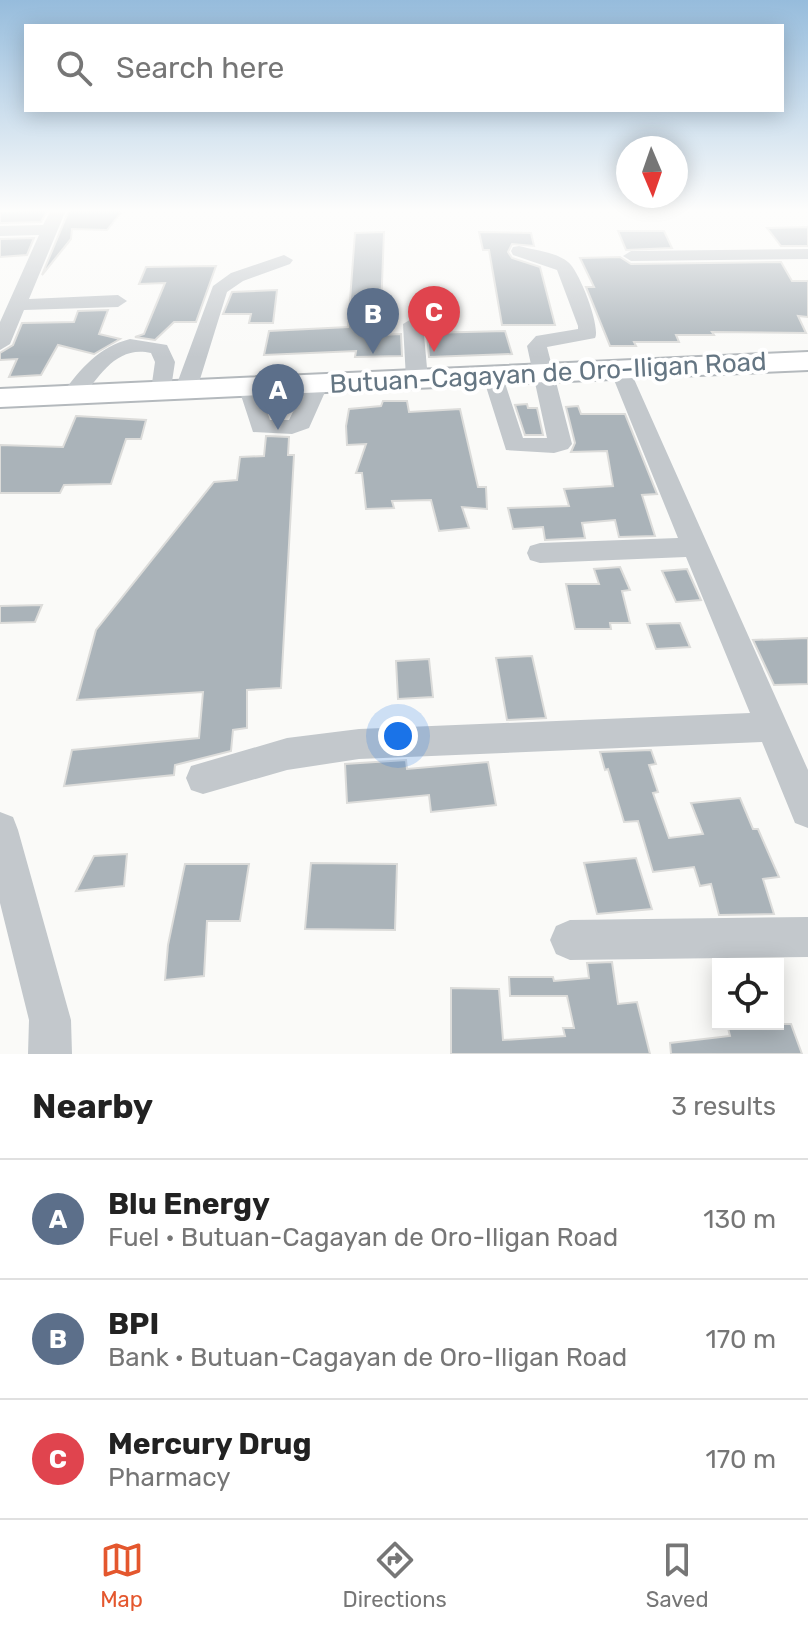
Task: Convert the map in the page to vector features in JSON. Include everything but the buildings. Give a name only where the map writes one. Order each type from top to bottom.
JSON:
[{"type":"highway","name":"Butuan-Cagayan de Oro-Iligan Road","points":[[0,398],[808,361]]},
{"type":"street","points":[[0,344],[38,259]]},
{"type":"street","points":[[493,377],[510,442],[520,447],[554,446],[561,439],[537,346],[539,342],[588,334],[588,326],[565,267],[548,259]]},
{"type":"street","points":[[174,389],[219,290],[237,277],[284,260]]},
{"type":"street","points":[[17,305],[118,301]]},
{"type":"street","points":[[413,324],[417,379]]},
{"type":"street","points":[[73,394],[108,353],[128,346],[160,349],[174,389]]},
{"type":"street","points":[[620,370],[808,811]]},
{"type":"street","points":[[249,386],[259,425],[266,428],[292,427],[301,423],[318,383]]},
{"type":"street","points":[[540,553],[696,547]]},
{"type":"street","points":[[203,778],[287,754],[359,744],[772,727]]},
{"type":"street","points":[[0,830],[50,1020],[50,1054]]},
{"type":"street","points":[[570,940],[808,937]]},
{"type":"place","name":"Mercury Drug","points":[[434,352]]},
{"type":"place","name":"BPI","points":[[373,354]]},
{"type":"place","name":"Blu Energy","points":[[278,430]]}]
